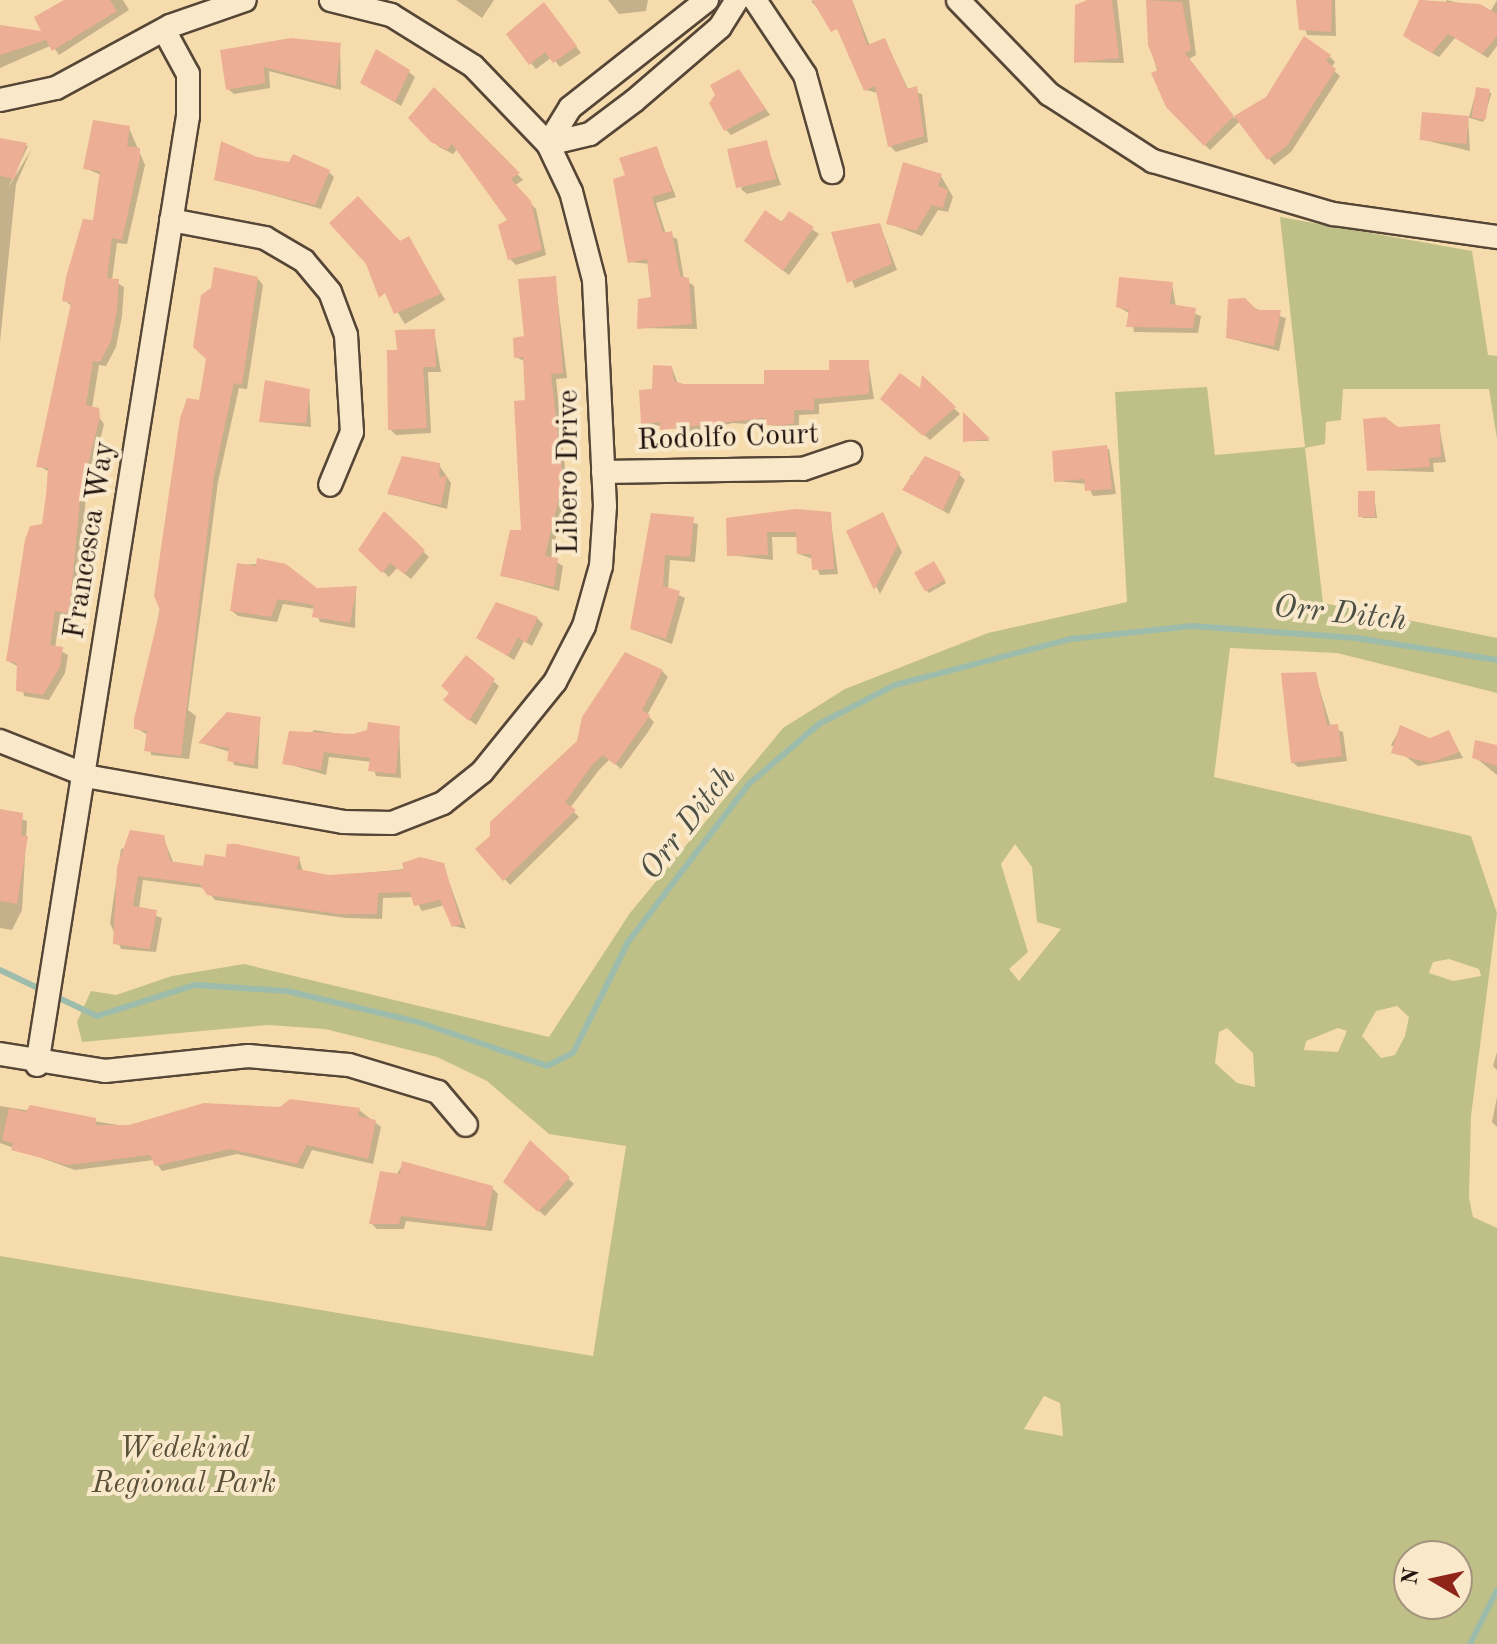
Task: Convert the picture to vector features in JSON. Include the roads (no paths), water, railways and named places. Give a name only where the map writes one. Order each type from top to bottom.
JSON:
[{"type":"street","points":[[0,100],[56,88],[164,30],[245,0]]},
{"type":"street","name":"Libero Drive","points":[[0,741],[83,775],[365,824],[443,803],[482,772],[571,654],[601,566],[603,472],[589,249],[548,144],[500,91],[441,43],[391,15],[331,0]]},
{"type":"street","points":[[548,144],[570,108],[707,0]]},
{"type":"street","points":[[548,144],[590,134],[623,109],[720,27],[737,0]]},
{"type":"street","points":[[755,0],[805,75],[832,172]]},
{"type":"street","points":[[958,0],[1049,94],[1153,161],[1333,214],[1497,237]]},
{"type":"street","name":"Francesca Way","points":[[37,1065],[190,93],[182,60],[164,30]]},
{"type":"street","points":[[171,220],[265,238],[304,261],[330,292],[346,335],[352,432],[330,485]]},
{"type":"street","name":"Rodolfo Court","points":[[603,472],[803,469],[850,453]]},
{"type":"street","points":[[0,1054],[37,1065],[105,1071],[248,1056],[313,1060],[422,1084],[455,1106],[466,1125]]},
{"type":"waterway","name":"Orr Ditch","points":[[0,970],[97,1016],[195,985],[287,991],[418,1022],[547,1066],[573,1053],[628,942],[749,784],[819,724],[895,685],[1070,639],[1192,626],[1356,638],[1497,660]]},
{"type":"waterway","name":"Orr Ditch","points":[[1470,1644],[1497,1590]]},
{"type":"park label","name":"Wedekind Regional Park","points":[[184,1466]]}]
